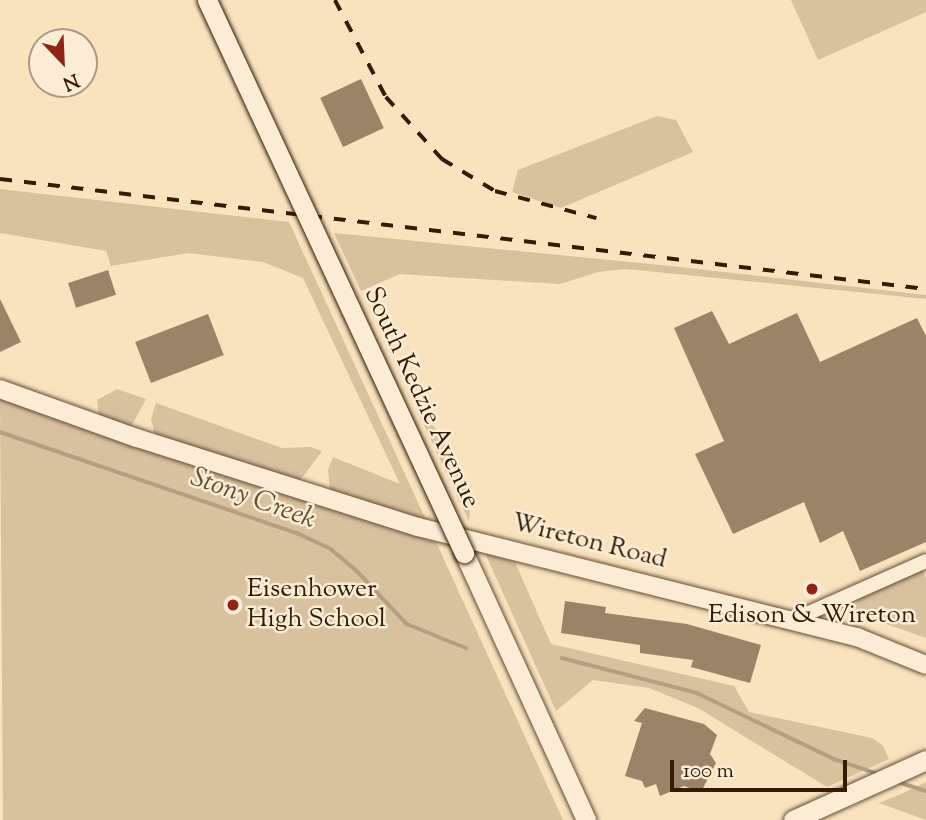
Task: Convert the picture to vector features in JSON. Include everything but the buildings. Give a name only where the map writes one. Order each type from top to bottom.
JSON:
[{"type":"main road","name":"South Kedzie Avenue","points":[[207,0],[586,820]]},
{"type":"main road","points":[[793,820],[926,760]]},
{"type":"street","name":"Wireton Road","points":[[0,389],[418,527],[793,620],[894,649],[926,665]]},
{"type":"street","points":[[793,620],[926,561]]},
{"type":"shaded area","points":[[791,0],[926,0],[926,12],[818,60]]},
{"type":"shaded area","points":[[657,116],[676,120],[693,152],[561,208],[512,192],[518,170]]},
{"type":"shaded area","points":[[0,189],[289,222],[427,522],[330,490],[328,470],[333,457],[400,484],[303,278],[263,262],[188,253],[111,266],[106,251],[0,233]]},
{"type":"shaded area","points":[[334,233],[671,266],[926,295],[926,299],[626,269],[598,272],[560,284],[400,274],[361,291]]},
{"type":"shaded area","points":[[117,389],[146,399],[131,427],[99,415],[97,400]]},
{"type":"shaded area","name":"Eisenhower High School","points":[[0,399],[436,542],[563,820],[3,820]]},
{"type":"shaded area","points":[[156,403],[282,448],[311,447],[322,451],[299,482],[156,439],[151,419]]},
{"type":"shaded area","points":[[416,408],[436,429],[454,461],[471,500],[469,521]]},
{"type":"shaded area","points":[[485,553],[515,562],[551,644],[734,686],[749,712],[872,738],[883,746],[889,759],[827,787],[698,708],[649,688],[593,680],[556,711]]},
{"type":"shaded area","points":[[922,569],[926,578],[926,638],[855,613],[857,600]]},
{"type":"shaded area","points":[[926,782],[926,820],[879,803],[901,794]]},
{"type":"waterway","name":"Stony Creek","points":[[0,432],[297,533],[331,549],[357,571],[407,624],[466,648]]},
{"type":"waterway","name":"Stony Creek","points":[[562,658],[697,693],[834,759],[878,774]]},
{"type":"waterway","name":"Stony Creek","points":[[898,782],[926,791]]},
{"type":"railway","points":[[335,0],[386,97],[442,159],[495,191],[596,218]]},
{"type":"railway","points":[[0,179],[926,289]]},
{"type":"place","name":"Edison & Wireton","points":[[812,589]]},
{"type":"place","name":"Eisenhower High School","points":[[233,605]]}]
